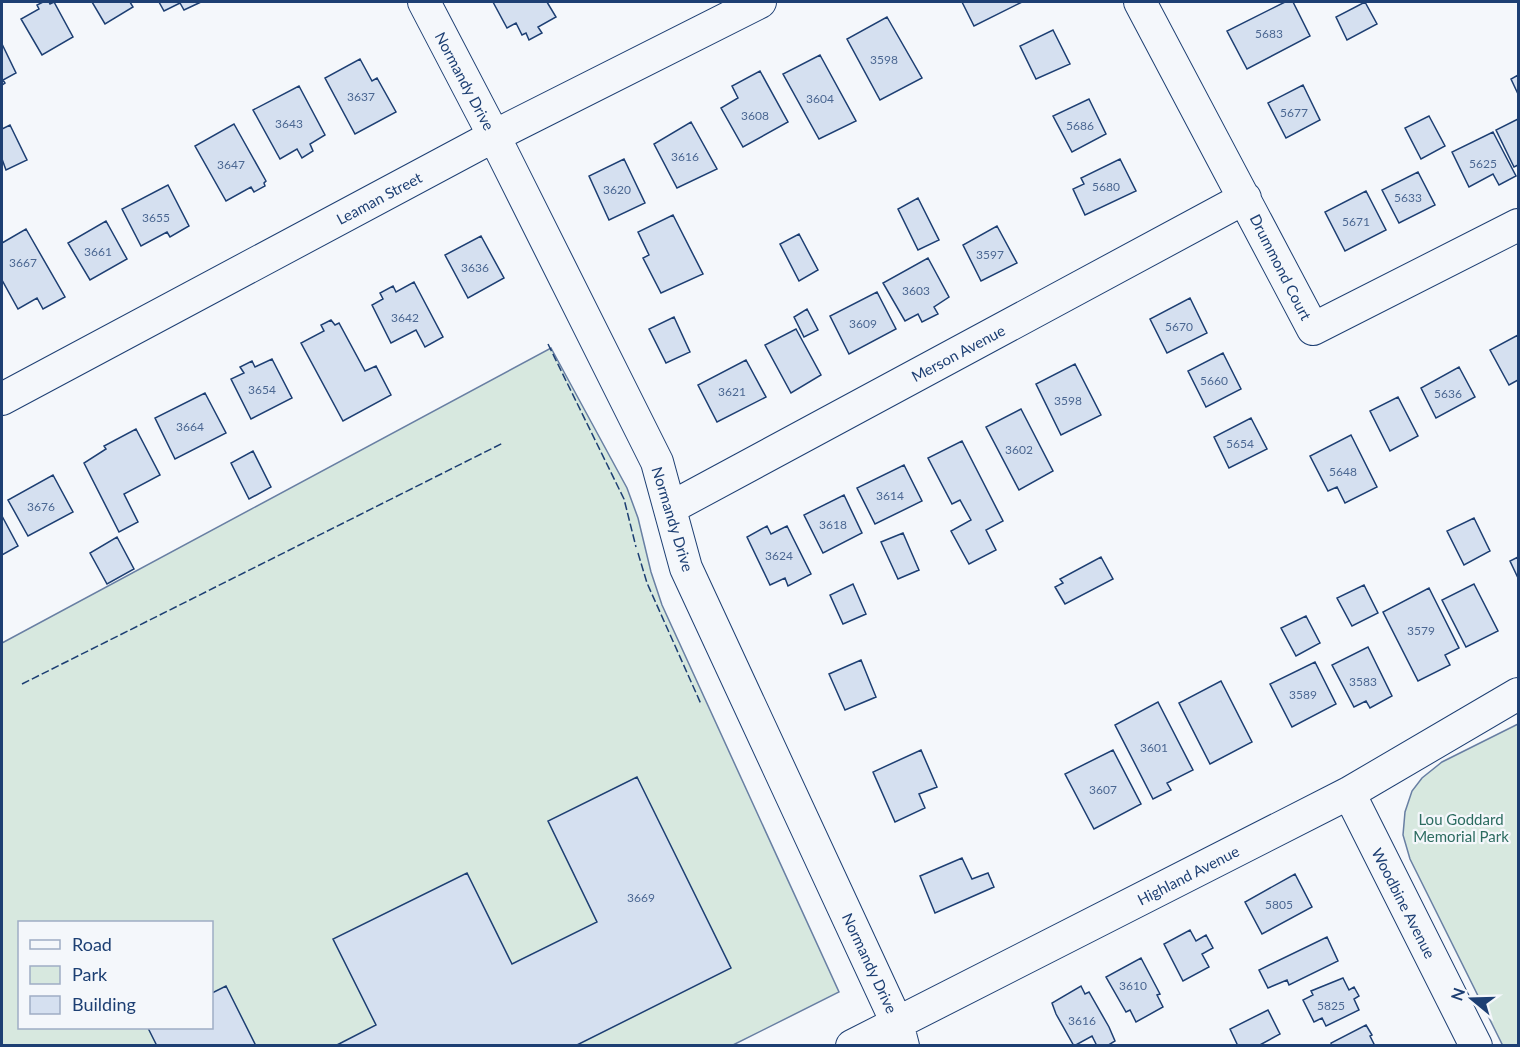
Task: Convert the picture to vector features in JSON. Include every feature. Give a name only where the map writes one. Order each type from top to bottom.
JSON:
[{"type":"street","name":"Normandy Drive","points":[[424,2],[494,136],[657,462],[686,568],[900,1034]]},
{"type":"street","name":"Leaman Street","points":[[2,399],[494,136],[760,2]]},
{"type":"street","name":"Drummond Court","points":[[1140,2],[1313,329],[1518,225]]},
{"type":"street","name":"Merson Avenue","points":[[670,508],[1245,198]]},
{"type":"street","name":"Highland Avenue","points":[[852,1046],[900,1034],[1349,792],[1518,694]]},
{"type":"street","name":"Woodbine Avenue","points":[[1349,792],[1476,1046]]},
{"type":"green space","points":[[551,348],[627,488],[638,518],[651,572],[662,605],[839,992],[733,1045],[2,1046],[2,643]]},
{"type":"green space","name":"Lou Goddard Memorial Park","points":[[1518,724],[1518,1045],[1503,1046],[1410,859],[1403,835],[1405,812],[1412,791],[1422,778],[1442,762]]},
{"type":"building","points":[[43,2],[50,4],[54,2],[73,37],[42,55],[21,19],[39,9],[37,5]]},
{"type":"building","points":[[92,2],[130,2],[133,7],[105,24]]},
{"type":"building","points":[[159,2],[201,2],[184,10],[180,3],[164,11]]},
{"type":"building","points":[[493,2],[547,2],[556,17],[538,27],[542,33],[529,40],[526,33],[522,35],[516,23],[507,28]]},
{"type":"building","points":[[962,2],[1022,2],[974,26]]},
{"type":"building","points":[[1285,2],[1293,2],[1310,36],[1247,69],[1227,31]]},
{"type":"building","points":[[1365,2],[1377,24],[1347,40],[1336,17]]},
{"type":"building","points":[[887,17],[922,78],[880,100],[847,39]]},
{"type":"building","points":[[1053,30],[1070,64],[1036,79],[1020,46]]},
{"type":"building","points":[[2,44],[16,73],[3,80],[5,83],[2,85]]},
{"type":"building","points":[[820,55],[856,121],[819,139],[783,74]]},
{"type":"building","points":[[360,59],[372,81],[377,78],[396,112],[355,134],[325,78]]},
{"type":"building","points":[[760,71],[788,122],[743,147],[721,108],[738,98],[732,86]]},
{"type":"building","points":[[1518,75],[1518,94],[1511,79]]},
{"type":"building","points":[[1303,85],[1320,120],[1286,138],[1268,103]]},
{"type":"building","points":[[299,86],[325,135],[310,144],[313,151],[302,158],[297,149],[280,159],[253,110]]},
{"type":"building","points":[[1089,99],[1106,134],[1072,152],[1053,116]]},
{"type":"building","points":[[1429,116],[1445,146],[1421,159],[1405,128]]},
{"type":"building","points":[[1518,119],[1518,165],[1514,167],[1496,130]]},
{"type":"building","points":[[691,122],[717,169],[677,188],[654,144]]},
{"type":"building","points":[[234,124],[266,181],[265,186],[254,192],[251,187],[226,201],[195,146]]},
{"type":"building","points":[[10,125],[27,160],[6,170],[2,159],[2,129]]},
{"type":"building","points":[[1493,132],[1516,176],[1499,185],[1493,174],[1469,187],[1452,152]]},
{"type":"building","points":[[624,159],[645,203],[609,220],[589,176]]},
{"type":"building","points":[[1120,159],[1136,191],[1085,215],[1073,189],[1084,184],[1081,178]]},
{"type":"building","points":[[1418,172],[1435,205],[1399,223],[1382,190]]},
{"type":"building","points":[[168,185],[189,226],[170,237],[167,232],[141,246],[122,209]]},
{"type":"building","points":[[1366,191],[1386,230],[1345,251],[1325,212]]},
{"type":"building","points":[[918,198],[939,240],[918,250],[898,209]]},
{"type":"building","points":[[673,215],[703,274],[661,293],[643,258],[649,255],[638,232]]},
{"type":"building","points":[[106,221],[127,259],[90,280],[68,243]]},
{"type":"building","points":[[997,226],[1017,263],[981,281],[963,245]]},
{"type":"building","points":[[26,229],[65,297],[43,309],[37,298],[18,309],[2,280],[2,243]]},
{"type":"building","points":[[799,234],[818,270],[799,281],[780,244]]},
{"type":"building","points":[[481,236],[504,278],[468,298],[445,255]]},
{"type":"building","points":[[928,258],[949,297],[934,307],[938,314],[922,322],[918,314],[905,321],[883,283]]},
{"type":"building","points":[[414,282],[443,337],[425,347],[416,330],[391,343],[372,305],[383,299],[380,293],[393,286],[396,292]]},
{"type":"building","points":[[877,292],[896,329],[849,354],[830,316]]},
{"type":"building","points":[[1190,298],[1207,333],[1167,353],[1150,319]]},
{"type":"building","points":[[807,309],[818,330],[804,337],[794,317]]},
{"type":"building","points":[[674,317],[690,352],[666,363],[649,329]]},
{"type":"building","points":[[331,320],[335,325],[339,323],[365,371],[376,366],[391,395],[343,421],[301,343],[324,331],[321,325]]},
{"type":"building","points":[[796,329],[821,375],[791,393],[765,345]]},
{"type":"building","points":[[1518,335],[1518,380],[1509,385],[1490,350]]},
{"type":"building","points":[[1223,353],[1241,389],[1206,407],[1188,371]]},
{"type":"building","points":[[272,359],[292,398],[251,419],[231,379],[244,373],[240,367],[252,361],[255,367]]},
{"type":"building","points":[[746,360],[766,397],[717,422],[698,385]]},
{"type":"building","points":[[1075,364],[1101,415],[1061,435],[1036,384]]},
{"type":"building","points":[[1459,367],[1475,397],[1436,418],[1421,388]]},
{"type":"building","points":[[205,393],[226,433],[175,459],[155,418]]},
{"type":"building","points":[[1398,397],[1418,436],[1390,451],[1370,411]]},
{"type":"building","points":[[1021,409],[1053,471],[1019,490],[986,427]]},
{"type":"building","points":[[1251,418],[1267,449],[1229,468],[1214,437]]},
{"type":"building","points":[[136,429],[160,475],[124,494],[138,522],[119,532],[84,463],[106,449],[104,446]]},
{"type":"building","points":[[1351,435],[1377,487],[1345,503],[1337,487],[1328,491],[1310,456]]},
{"type":"building","points":[[962,441],[1003,521],[986,530],[996,550],[969,564],[951,531],[971,520],[960,500],[952,504],[928,458]]},
{"type":"building","points":[[253,451],[271,487],[249,499],[231,463]]},
{"type":"building","points":[[904,465],[922,501],[875,524],[857,488]]},
{"type":"building","points":[[53,475],[73,512],[28,536],[8,500]]},
{"type":"building","points":[[844,495],[862,533],[823,553],[804,515]]},
{"type":"building","points":[[2,516],[18,546],[2,555]]},
{"type":"building","points":[[1474,518],[1490,551],[1464,565],[1447,531]]},
{"type":"building","points":[[767,526],[771,534],[787,526],[811,574],[788,586],[785,578],[770,585],[747,537]]},
{"type":"building","points":[[903,533],[919,570],[898,579],[881,542]]},
{"type":"building","points":[[117,537],[134,569],[107,584],[90,553]]},
{"type":"building","points":[[1101,557],[1113,579],[1065,604],[1055,587],[1063,583],[1060,579]]},
{"type":"building","points":[[1518,557],[1518,578],[1510,561]]},
{"type":"building","points":[[853,584],[866,614],[843,624],[830,595]]},
{"type":"building","points":[[1474,584],[1498,631],[1466,647],[1442,600]]},
{"type":"building","points":[[1364,585],[1378,613],[1352,626],[1337,598]]},
{"type":"building","points":[[1429,588],[1459,648],[1445,655],[1450,665],[1418,681],[1383,612]]},
{"type":"building","points":[[1306,616],[1320,643],[1296,656],[1281,628]]},
{"type":"building","points":[[1368,647],[1392,696],[1370,708],[1366,701],[1354,707],[1332,665]]},
{"type":"building","points":[[861,660],[876,697],[845,710],[829,674]]},
{"type":"building","points":[[1315,662],[1336,704],[1292,727],[1270,684]]},
{"type":"building","points":[[1221,681],[1252,742],[1210,764],[1179,703]]},
{"type":"building","points":[[1158,702],[1193,770],[1167,783],[1171,790],[1153,799],[1115,725]]},
{"type":"building","points":[[921,750],[937,787],[919,794],[925,808],[895,822],[873,772]]},
{"type":"building","points":[[1113,750],[1141,804],[1094,829],[1065,774]]},
{"type":"building","points":[[637,777],[731,968],[575,1046],[335,1046],[376,1025],[333,939],[467,873],[512,964],[597,922],[548,821]]},
{"type":"building","points":[[962,858],[972,879],[988,873],[994,887],[935,913],[920,876]]},
{"type":"building","points":[[1295,874],[1312,907],[1262,934],[1245,902]]},
{"type":"building","points":[[1190,930],[1196,941],[1206,935],[1213,948],[1202,954],[1209,967],[1183,981],[1164,944]]},
{"type":"building","points":[[1327,937],[1338,961],[1289,985],[1287,980],[1268,988],[1259,970]]},
{"type":"building","points":[[1141,958],[1160,994],[1157,995],[1163,1007],[1136,1022],[1130,1010],[1126,1012],[1106,977]]},
{"type":"building","points":[[1343,978],[1349,990],[1354,987],[1359,996],[1354,999],[1359,1010],[1326,1026],[1322,1018],[1314,1022],[1303,1000],[1313,995],[1311,991]]},
{"type":"building","points":[[226,986],[256,1046],[157,1046],[148,1029],[213,1029],[213,992]]},
{"type":"building","points":[[1081,986],[1085,994],[1089,992],[1109,1027],[1115,1041],[1107,1046],[1097,1046],[1092,1036],[1074,1046],[1056,1014],[1052,1003]]},
{"type":"building","points":[[1268,1010],[1280,1034],[1258,1046],[1238,1046],[1230,1029]]},
{"type":"building","points":[[1366,1025],[1375,1046],[1332,1046],[1331,1043]]},
{"type":"fence","points":[[548,344],[624,499],[636,547]]},
{"type":"fence","points":[[22,684],[503,443]]},
{"type":"fence","points":[[638,553],[647,583],[701,704]]}]
